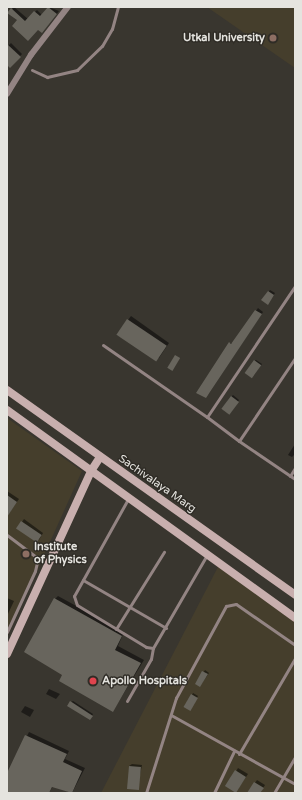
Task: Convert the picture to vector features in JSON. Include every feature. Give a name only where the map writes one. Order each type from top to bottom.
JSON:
[{"type":"main road","name":"Sachivalaya Marg","points":[[7,390],[295,595]]},
{"type":"main road","points":[[7,410],[295,618]]},
{"type":"main road","points":[[7,654],[91,471],[100,457]]},
{"type":"street","points":[[7,94],[31,55],[68,7]]},
{"type":"lane","points":[[32,70],[47,77],[77,70],[102,46],[112,29],[118,7]]},
{"type":"lane","points":[[207,417],[295,286]]},
{"type":"lane","points":[[103,345],[207,417],[238,441],[295,479]]},
{"type":"lane","points":[[238,441],[295,358]]},
{"type":"lane","points":[[290,476],[295,468]]},
{"type":"lane","points":[[129,497],[74,596],[77,605],[146,647],[153,648]]},
{"type":"lane","points":[[7,535],[38,558],[35,571],[7,632]]},
{"type":"lane","points":[[116,629],[128,606],[164,552]]},
{"type":"lane","points":[[127,701],[152,659],[153,648],[166,628],[207,554]]},
{"type":"lane","points":[[83,580],[166,628]]},
{"type":"lane","points":[[146,793],[176,698],[223,610],[230,604],[240,606],[295,645]]},
{"type":"lane","points":[[239,754],[295,658]]},
{"type":"lane","points":[[171,715],[295,784]]},
{"type":"lane","points":[[214,793],[234,751]]},
{"type":"lane","points":[[274,793],[295,757]]},
{"type":"shaded area","name":"Utkal University","points":[[207,7],[295,7],[295,68]]},
{"type":"shaded area","name":"Institute of Physics","points":[[7,418],[82,471],[7,637]]},
{"type":"shaded area","points":[[219,565],[295,620],[295,793],[101,793]]},
{"type":"building","points":[[48,7],[57,14],[42,33],[38,30],[28,41],[12,26],[17,20],[7,13],[11,8],[25,21],[34,11],[40,16]]},
{"type":"building","points":[[7,44],[21,57],[10,68],[7,65]]},
{"type":"building","points":[[268,291],[274,295],[268,305],[261,300]]},
{"type":"building","points":[[255,310],[262,314],[206,398],[196,393],[229,342],[231,344]]},
{"type":"building","points":[[127,319],[167,346],[156,362],[116,335]]},
{"type":"building","points":[[175,355],[180,358],[172,371],[167,368]]},
{"type":"building","points":[[254,360],[261,365],[252,378],[245,373]]},
{"type":"building","points":[[231,396],[239,402],[229,415],[221,409]]},
{"type":"building","points":[[7,495],[17,502],[7,517]]},
{"type":"building","points":[[21,521],[42,535],[37,542],[16,528]]},
{"type":"building","points":[[54,598],[122,636],[115,650],[141,663],[113,712],[59,681],[62,675],[24,652]]},
{"type":"building","points":[[202,671],[208,674],[200,687],[195,684]]},
{"type":"building","points":[[191,694],[198,698],[190,711],[184,707]]},
{"type":"building","points":[[70,701],[93,716],[90,720],[67,706]]},
{"type":"building","points":[[25,735],[67,754],[63,762],[82,771],[72,793],[52,787],[49,793],[7,793],[7,773]]},
{"type":"building","points":[[129,766],[141,767],[139,790],[127,789]]},
{"type":"building","points":[[235,770],[246,777],[236,793],[225,786]]},
{"type":"building","points":[[254,782],[264,788],[260,793],[247,793]]},
{"type":"place","name":"Utkal University","points":[[273,38]]},
{"type":"place","name":"Institute of Physics","points":[[26,554]]},
{"type":"place","name":"Apollo Hospitals","points":[[93,681]]}]
